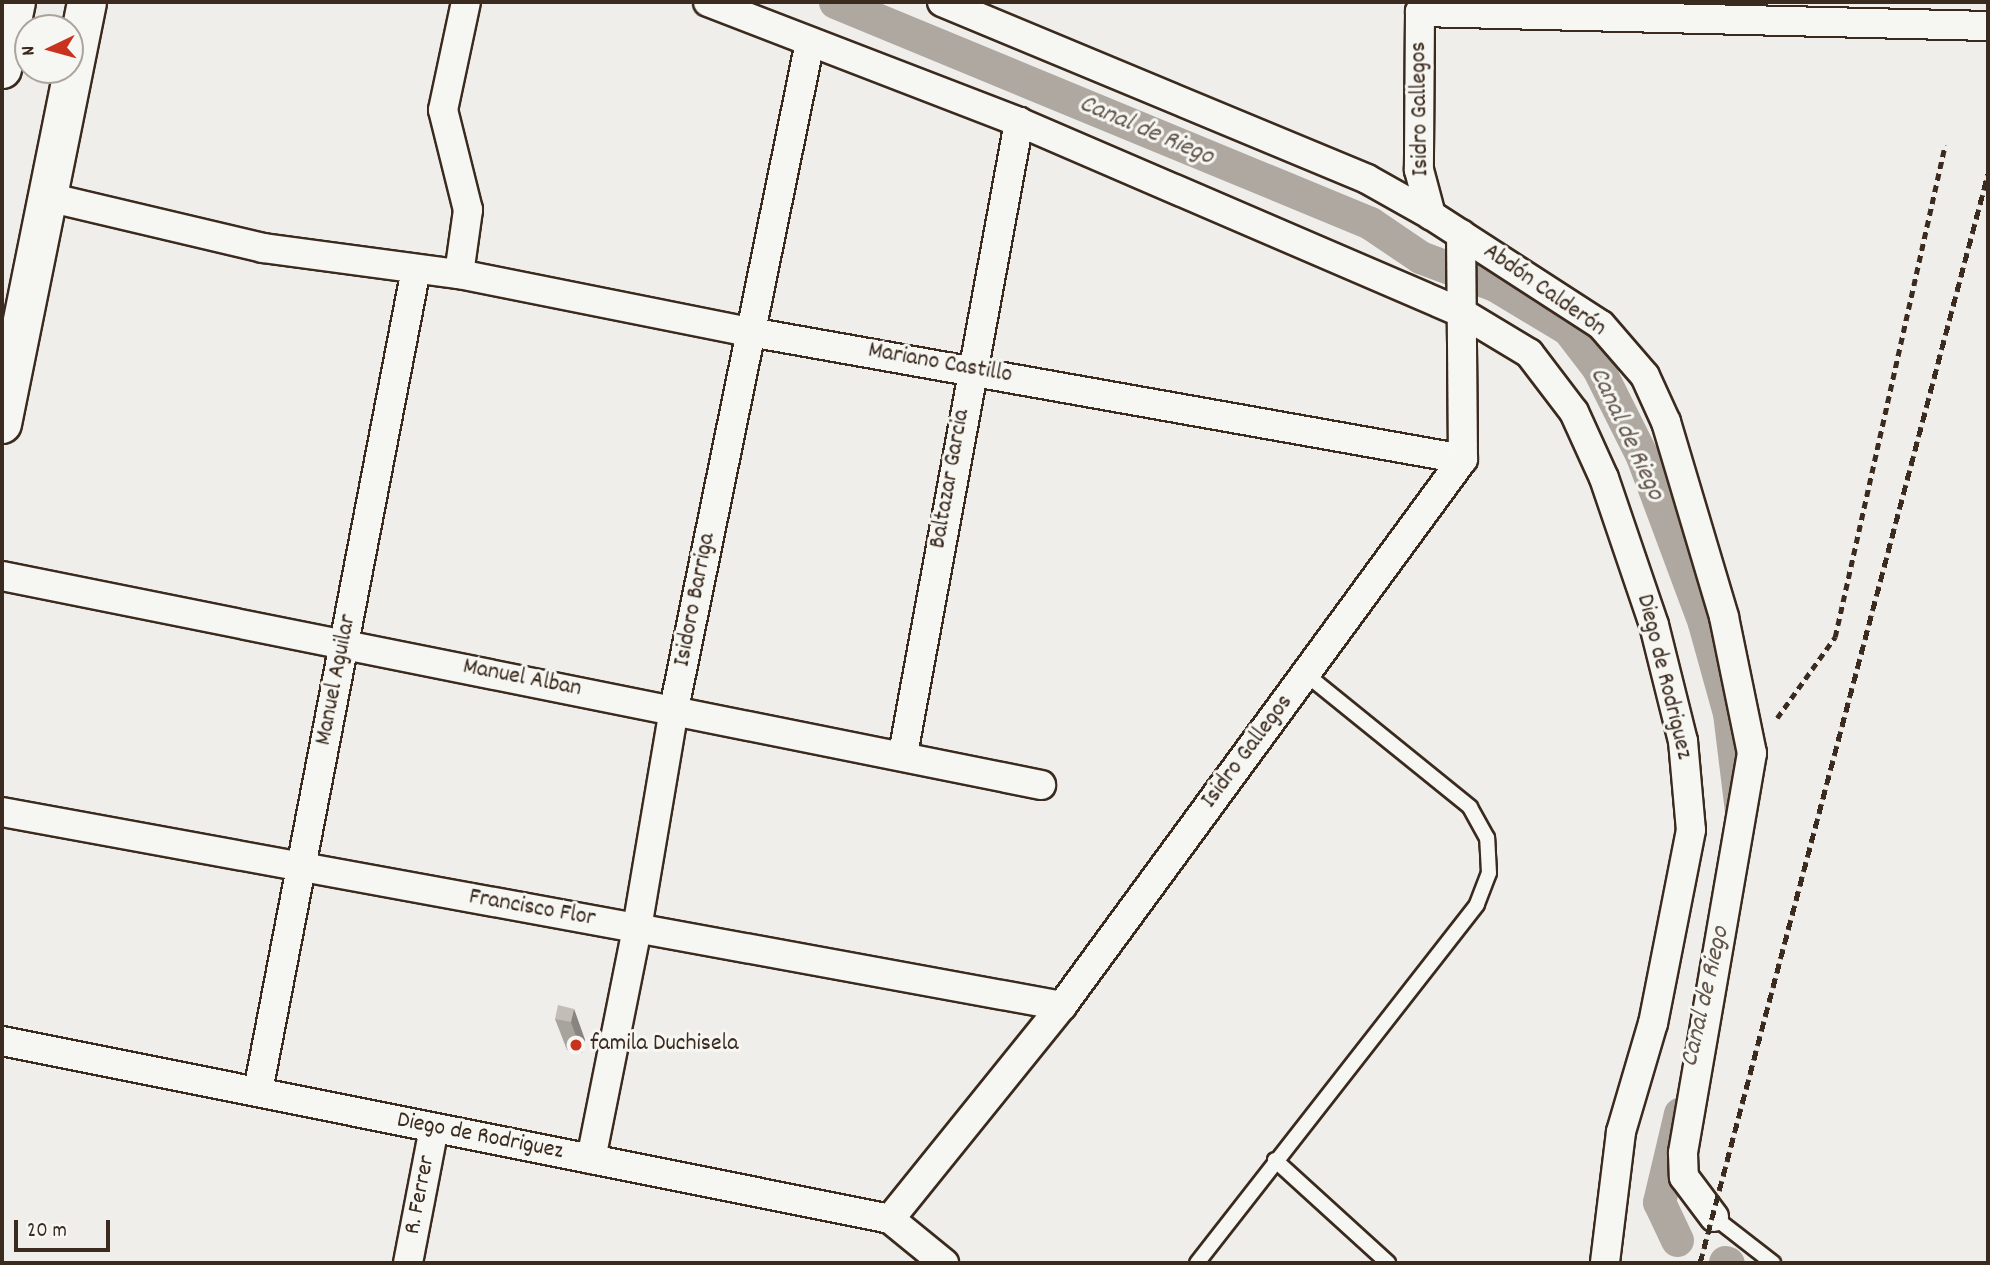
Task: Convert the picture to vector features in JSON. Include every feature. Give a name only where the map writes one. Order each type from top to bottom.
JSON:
[{"type":"main road","points":[[2,69],[16,2]]},
{"type":"main road","points":[[2,424],[87,2]]},
{"type":"street","points":[[459,274],[468,210],[443,110],[466,2]]},
{"type":"street","name":"Diego de Rodriguez","points":[[708,2],[1019,122],[1464,307],[1529,354],[1574,412],[1604,478],[1654,625],[1683,741],[1691,830],[1653,1023],[1621,1132],[1605,1263]]},
{"type":"street","name":"Abdón Calderón","points":[[942,2],[1367,179],[1432,215],[1462,239],[1601,325],[1645,376],[1666,422],[1724,617],[1752,753],[1684,1153],[1685,1177],[1714,1217]]},
{"type":"street","points":[[1422,7],[1716,10],[1988,26]]},
{"type":"street","name":"Isidro Gallegos","points":[[1422,7],[1419,170],[1432,215]]},
{"type":"street","name":"Isidoro Barriga","points":[[591,1159],[637,928],[674,709],[810,42]]},
{"type":"street","name":"Baltazar Garcia","points":[[903,754],[970,369],[1019,122]]},
{"type":"street","name":"Mariano Castillo","points":[[48,197],[263,248],[459,274],[750,332],[1464,459]]},
{"type":"street","points":[[1462,239],[1464,459]]},
{"type":"street","name":"Manuel Aguilar","points":[[258,1091],[416,269]]},
{"type":"street","name":"Isidro Gallegos","points":[[890,1219],[1062,1006],[1464,459]]},
{"type":"street","name":"Manuel Alban","points":[[2,576],[903,754],[1041,785]]},
{"type":"street","name":"Francisco Flor","points":[[2,812],[1062,1006]]},
{"type":"street","name":"Diego de Rodriguez","points":[[2,1041],[890,1219],[944,1263]]},
{"type":"street","name":"R. Ferrer","points":[[408,1263],[435,1128]]},
{"type":"lane","points":[[1198,1263],[1275,1160],[1477,904],[1490,856],[1487,838],[1471,807],[1307,675]]},
{"type":"lane","points":[[1275,1160],[1388,1263]]},
{"type":"lane","points":[[1714,1217],[1773,1263]]},
{"type":"path","points":[[1752,753],[1835,637],[1945,145]]},
{"type":"building","points":[[558,1005],[574,1009],[571,1022],[555,1019]]},
{"type":"waterway","name":"Canal de Riego","points":[[835,2],[1370,223],[1420,257],[1495,285],[1568,329],[1598,368],[1642,456],[1704,623],[1729,713],[1741,811]]},
{"type":"waterway","name":"Canal de Riego","points":[[1677,1240],[1659,1202],[1680,1113]]},
{"type":"railway","points":[[1700,1263],[1988,174]]},
{"type":"place","name":"famila Duchisela","points":[[576,1045]]}]
